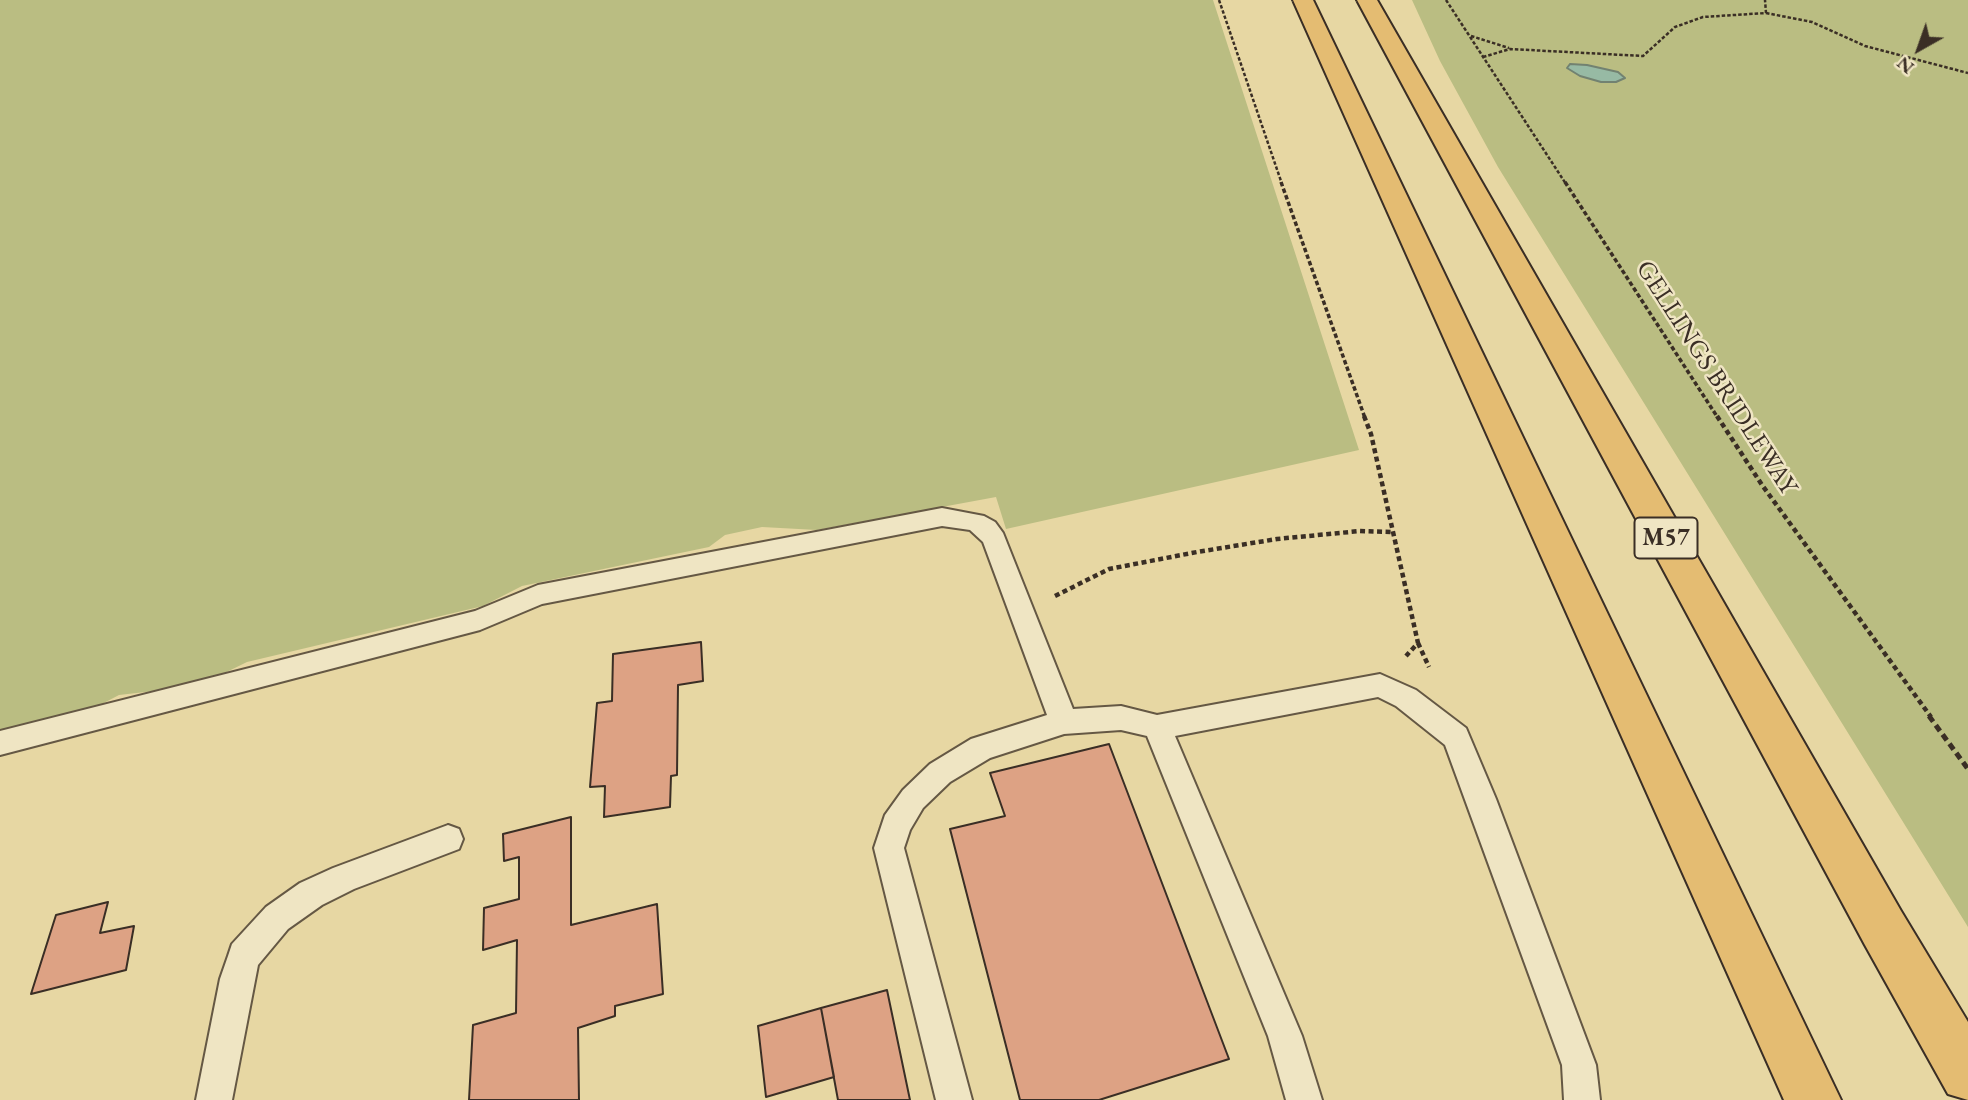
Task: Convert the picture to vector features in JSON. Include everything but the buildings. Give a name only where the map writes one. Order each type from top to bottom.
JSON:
[{"type":"highway","points":[[1303,0],[1813,1100]]},
{"type":"highway","name":"M57","points":[[1367,0],[1883,928],[1968,1074]]},
{"type":"lane","points":[[0,743],[480,620],[538,595],[942,517],[968,520],[986,528],[994,539],[1065,722]]},
{"type":"lane","points":[[954,1100],[889,848],[896,825],[913,799],[940,774],[981,748],[1065,722],[1121,718],[1157,727],[1380,685],[1406,698],[1456,737],[1482,799],[1579,1065],[1582,1100]]},
{"type":"lane","points":[[1157,727],[1285,1036],[1304,1100]]},
{"type":"lane","points":[[214,1100],[237,979],[244,956],[277,918],[311,894],[333,883],[448,839]]},
{"type":"path","points":[[1219,0],[1310,269],[1371,434],[1418,643],[1380,685]]},
{"type":"path","name":"GELLINGS BRIDLEWAY","points":[[1446,0],[1762,485],[1968,769]]},
{"type":"path","points":[[1765,0],[1766,13]]},
{"type":"path","points":[[1469,36],[1510,49],[1613,57],[1643,56],[1675,27],[1703,17],[1766,13],[1812,22],[1865,46],[1968,73]]},
{"type":"path","points":[[1483,57],[1510,49]]},
{"type":"path","points":[[1021,609],[1070,590],[1109,569],[1278,539],[1360,531],[1393,532]]},
{"type":"green space","points":[[0,0],[1213,0],[1359,450],[1006,529],[996,497],[817,530],[762,527],[725,535],[709,547],[522,586],[483,606],[247,662],[198,686],[119,695],[77,717],[0,734]]},
{"type":"green space","points":[[1412,0],[1968,0],[1968,927],[1498,167],[1440,61]]},
{"type":"shaded area","points":[[1570,64],[1618,72],[1625,78],[1616,82],[1601,82],[1580,76],[1567,68]]}]
